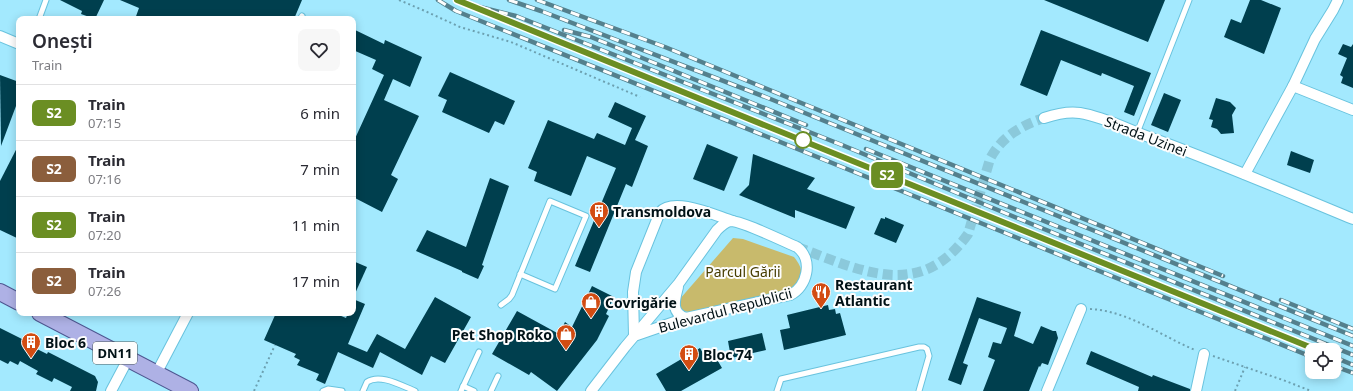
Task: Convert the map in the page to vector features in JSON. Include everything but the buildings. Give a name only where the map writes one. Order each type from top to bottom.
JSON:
[{"type":"main road","points":[[0,292],[16,300]]},
{"type":"main road","name":"DN11","points":[[46,316],[190,391]]},
{"type":"street","points":[[1245,174],[1293,86],[1315,39],[1334,10],[1338,0]]},
{"type":"street","points":[[0,36],[16,43]]},
{"type":"street","points":[[1293,86],[1353,110]]},
{"type":"street","name":"Strada Uzinei","points":[[1044,118],[1057,114],[1080,113],[1102,119],[1245,174],[1353,219]]},
{"type":"street","name":"Bulevardul Republicii","points":[[673,205],[686,207],[735,222],[800,250],[803,256],[806,267],[805,279],[798,290],[790,296],[686,318],[634,336],[633,292],[636,272],[660,212],[663,209],[673,205]]},
{"type":"street","name":"Bulevardul Republicii","points":[[591,391],[625,347],[679,283],[717,230],[724,223],[731,221],[735,222]]},
{"type":"street","points":[[679,283],[674,300],[675,307],[679,315],[686,318]]},
{"type":"street","points":[[1047,391],[1081,309]]},
{"type":"street","points":[[156,374],[186,316]]},
{"type":"street","points":[[1196,391],[1204,354]]},
{"type":"street","points":[[111,391],[128,360]]},
{"type":"lane","points":[[40,16],[46,0]]},
{"type":"lane","points":[[1136,133],[1189,0]]},
{"type":"lane","points":[[502,305],[510,297],[550,201],[586,216],[555,289],[520,274]]},
{"type":"lane","points":[[777,391],[781,379],[924,347],[927,349],[929,356],[919,391]]},
{"type":"lane","points":[[474,391],[462,389],[479,352]]},
{"type":"lane","points":[[491,391],[498,376]]},
{"type":"lane","points":[[363,391],[367,382],[371,379],[391,382],[414,391]]},
{"type":"lane","points":[[323,391],[328,389],[342,391]]},
{"type":"path","points":[[399,0],[460,27],[511,42],[640,97]]},
{"type":"path","points":[[254,391],[275,345]]},
{"type":"path","points":[[1235,391],[1245,367]]},
{"type":"green space","name":"Parcul Gării","points":[[733,238],[743,239],[794,257],[800,267],[800,278],[790,291],[689,312],[682,310],[679,300]]},
{"type":"tunnel","points":[[797,247],[866,271],[888,275],[909,274],[930,268],[949,255],[968,234],[990,159],[1000,144],[1020,128],[1044,118]]},
{"type":"railway","points":[[438,0],[456,11],[1305,354]]},
{"type":"railway","points":[[509,0],[768,98],[1353,336]]},
{"type":"railway","points":[[537,0],[665,47],[1223,276]]},
{"type":"railway","points":[[464,3],[516,16],[842,145],[1353,355]]},
{"type":"railway","points":[[493,14],[1305,345]]},
{"type":"railway","points":[[564,30],[591,37],[806,125]]},
{"type":"railway","points":[[866,149],[1353,346]]},
{"type":"railway","points":[[1281,300],[1353,329]]},
{"type":"railway","points":[[1341,360],[1353,365]]},
{"type":"railway","points":[[1341,369],[1353,373]]},
{"type":"train","name":"S2","points":[[457,0],[1305,345]]},
{"type":"place","name":"Transmoldova","points":[[599,228]]},
{"type":"place","name":"Restaurant Atlantic","points":[[821,309]]},
{"type":"place","name":"Covrigărie","points":[[591,319]]},
{"type":"place","name":"Pet Shop Roko","points":[[566,351]]},
{"type":"place","name":"Bloc 6","points":[[31,359]]},
{"type":"place","name":"Bloc 74","points":[[689,371]]}]
